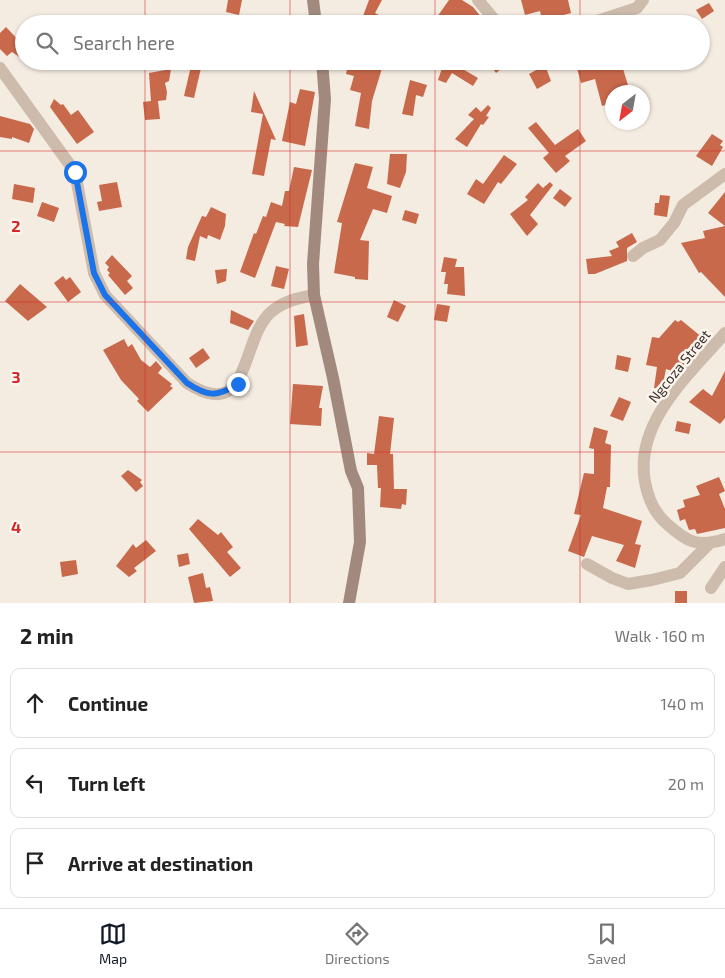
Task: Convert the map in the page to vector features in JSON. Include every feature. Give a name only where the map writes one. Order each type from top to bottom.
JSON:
[{"type":"street","points":[[313,0],[315,15]]},
{"type":"street","points":[[478,0],[490,15]]},
{"type":"street","points":[[616,15],[637,8],[644,0]]},
{"type":"street","points":[[0,68],[75,172],[94,273],[105,295],[187,383],[203,394],[223,393],[238,384],[254,338],[270,313],[292,299],[314,295]]},
{"type":"street","points":[[323,70],[325,99],[313,264],[314,295],[333,378],[351,471],[358,488],[360,542],[349,603]]},
{"type":"street","points":[[633,256],[643,248],[660,240],[674,223],[683,205],[725,174]]},
{"type":"street","name":"Ngcoza Street","points":[[708,545],[684,539],[663,521],[648,499],[642,466],[648,434],[665,403],[725,333]]},
{"type":"street","points":[[587,564],[612,578],[628,584],[652,580],[680,573],[708,545],[725,539]]},
{"type":"street","points":[[711,588],[725,567]]},
{"type":"building","points":[[228,0],[242,0],[239,15],[226,12]]},
{"type":"building","points":[[369,0],[382,0],[375,13],[379,15],[363,15]]},
{"type":"building","points":[[449,0],[462,0],[473,7],[480,15],[438,15]]},
{"type":"building","points":[[521,0],[568,0],[571,13],[564,15],[541,15],[540,11],[525,15]]},
{"type":"building","points":[[709,3],[714,11],[708,15],[699,15],[696,10]]},
{"type":"building","points":[[6,27],[15,36],[15,54],[12,52],[7,56],[0,49],[0,33]]},
{"type":"building","points":[[171,70],[169,81],[165,83],[166,100],[158,101],[160,119],[145,120],[143,102],[151,101],[149,73]]},
{"type":"building","points":[[190,70],[201,70],[194,98],[184,96]]},
{"type":"building","points":[[347,70],[381,70],[372,101],[369,129],[355,126],[361,93],[350,90],[354,76],[346,74]]},
{"type":"building","points":[[441,70],[464,70],[478,78],[473,86],[452,73],[446,83],[438,80]]},
{"type":"building","points":[[536,70],[547,70],[551,81],[537,89],[529,74]]},
{"type":"building","points":[[577,70],[623,70],[628,85],[605,85],[605,105],[602,106],[595,79],[581,83]]},
{"type":"building","points":[[410,80],[427,85],[423,97],[416,95],[413,116],[402,114]]},
{"type":"building","points":[[300,89],[315,92],[305,146],[282,141],[290,102],[296,104]]},
{"type":"building","points":[[254,91],[276,140],[271,139],[264,176],[252,174],[263,114],[251,112]]},
{"type":"building","points":[[54,99],[61,105],[63,104],[71,115],[78,110],[94,132],[77,144],[50,107]]},
{"type":"building","points":[[488,105],[491,108],[486,116],[489,117],[483,125],[481,124],[467,147],[455,139],[474,119],[468,115],[476,107],[481,112]]},
{"type":"building","points":[[0,116],[30,124],[34,129],[29,143],[12,137],[12,139],[0,137]]},
{"type":"building","points":[[536,122],[555,145],[578,129],[586,141],[565,156],[570,161],[556,173],[543,158],[549,153],[528,128]]},
{"type":"building","points":[[712,134],[723,141],[720,145],[723,147],[712,166],[696,156]]},
{"type":"building","points":[[390,154],[407,154],[406,172],[400,188],[387,184]]},
{"type":"building","points":[[504,155],[517,164],[501,184],[498,182],[484,204],[467,194],[476,179],[483,184]]},
{"type":"building","points":[[355,163],[373,167],[367,188],[392,196],[387,213],[373,209],[360,240],[369,241],[368,280],[355,279],[355,277],[334,273],[342,223],[337,222]]},
{"type":"building","points":[[294,167],[312,170],[298,227],[284,226],[285,224],[276,222],[255,278],[240,272],[254,233],[256,234],[263,216],[266,217],[271,202],[282,206],[285,191],[289,191]]},
{"type":"building","points":[[117,182],[122,207],[99,211],[97,202],[102,201],[99,185]]},
{"type":"building","points":[[550,182],[553,185],[530,215],[538,224],[527,236],[510,214],[528,200],[525,197],[538,183],[543,188]]},
{"type":"building","points":[[14,184],[35,188],[33,203],[12,199]]},
{"type":"building","points":[[560,189],[572,198],[565,207],[553,198]]},
{"type":"building","points":[[725,192],[725,226],[708,213]]},
{"type":"building","points":[[660,195],[670,196],[667,217],[654,215],[655,203],[659,203]]},
{"type":"building","points":[[42,202],[59,208],[54,222],[37,216]]},
{"type":"building","points":[[211,207],[226,214],[225,226],[220,240],[208,235],[207,239],[200,236],[195,261],[186,259],[188,247],[202,216],[206,217]]},
{"type":"building","points":[[405,210],[419,214],[416,224],[402,220]]},
{"type":"building","points":[[725,226],[725,297],[701,272],[699,273],[681,243],[705,238],[703,231]]},
{"type":"building","points":[[632,233],[637,242],[627,248],[627,261],[595,274],[588,274],[586,259],[612,256],[609,251],[619,247],[616,242]]},
{"type":"building","points":[[112,255],[132,276],[127,281],[133,288],[125,295],[108,275],[110,273],[107,270],[109,267],[105,263]]},
{"type":"building","points":[[444,257],[457,259],[455,267],[464,267],[465,296],[447,294],[448,284],[444,284],[446,272],[441,272]]},
{"type":"building","points":[[276,266],[289,269],[284,289],[271,286]]},
{"type":"building","points":[[227,269],[226,281],[217,284],[215,270]]},
{"type":"building","points":[[63,276],[66,280],[70,277],[81,292],[68,302],[54,283]]},
{"type":"building","points":[[20,284],[47,307],[28,321],[5,301]]},
{"type":"building","points":[[394,300],[406,306],[398,322],[387,317]]},
{"type":"building","points":[[437,304],[450,306],[447,322],[434,320]]},
{"type":"building","points":[[231,310],[254,321],[248,330],[230,323]]},
{"type":"building","points":[[304,314],[308,345],[296,347],[294,316]]},
{"type":"building","points":[[675,320],[678,322],[681,320],[703,338],[678,373],[666,369],[662,389],[654,388],[657,367],[646,365],[652,337],[659,338]]},
{"type":"building","points":[[124,339],[128,347],[132,344],[141,360],[150,367],[156,361],[162,368],[158,373],[172,384],[170,386],[173,388],[148,412],[137,401],[139,399],[121,380],[103,350]]},
{"type":"building","points":[[203,348],[210,358],[196,368],[189,358]]},
{"type":"building","points":[[617,355],[631,358],[628,372],[615,369]]},
{"type":"building","points":[[725,371],[725,418],[720,424],[689,402],[703,389],[712,396]]},
{"type":"building","points":[[293,384],[323,386],[319,408],[322,408],[321,426],[290,424]]},
{"type":"building","points":[[619,397],[631,402],[623,421],[610,416]]},
{"type":"building","points":[[379,416],[394,418],[390,454],[393,454],[394,489],[407,489],[406,505],[402,504],[401,509],[380,507],[381,488],[378,488],[377,465],[367,465],[367,453],[374,454]]},
{"type":"building","points":[[677,421],[691,424],[689,434],[675,431]]},
{"type":"building","points":[[594,427],[608,431],[605,443],[611,445],[610,487],[607,487],[603,508],[642,521],[635,544],[641,545],[635,568],[616,561],[624,545],[592,536],[584,557],[568,551],[581,515],[574,514],[584,473],[594,474],[594,449],[589,448]]},
{"type":"building","points":[[128,470],[142,480],[140,482],[143,486],[136,492],[121,476]]},
{"type":"building","points":[[719,477],[725,491],[719,494],[725,509],[725,528],[697,534],[695,529],[689,530],[685,519],[680,521],[677,510],[685,507],[683,500],[700,495],[696,486]]},
{"type":"building","points":[[198,519],[218,535],[221,532],[233,547],[227,552],[241,568],[230,577],[189,529]]},
{"type":"building","points":[[146,540],[156,551],[134,568],[137,571],[129,577],[116,566],[133,544],[136,548]]},
{"type":"building","points":[[188,553],[190,564],[179,567],[177,555]]},
{"type":"building","points":[[76,560],[78,574],[62,577],[60,562]]},
{"type":"building","points":[[203,573],[206,588],[210,587],[213,601],[194,603],[188,577]]},
{"type":"building","points":[[675,591],[687,591],[687,603],[675,603]]},
{"type":"route","points":[[75,172],[94,273],[105,295],[187,383],[203,394],[223,393],[238,384]]}]
